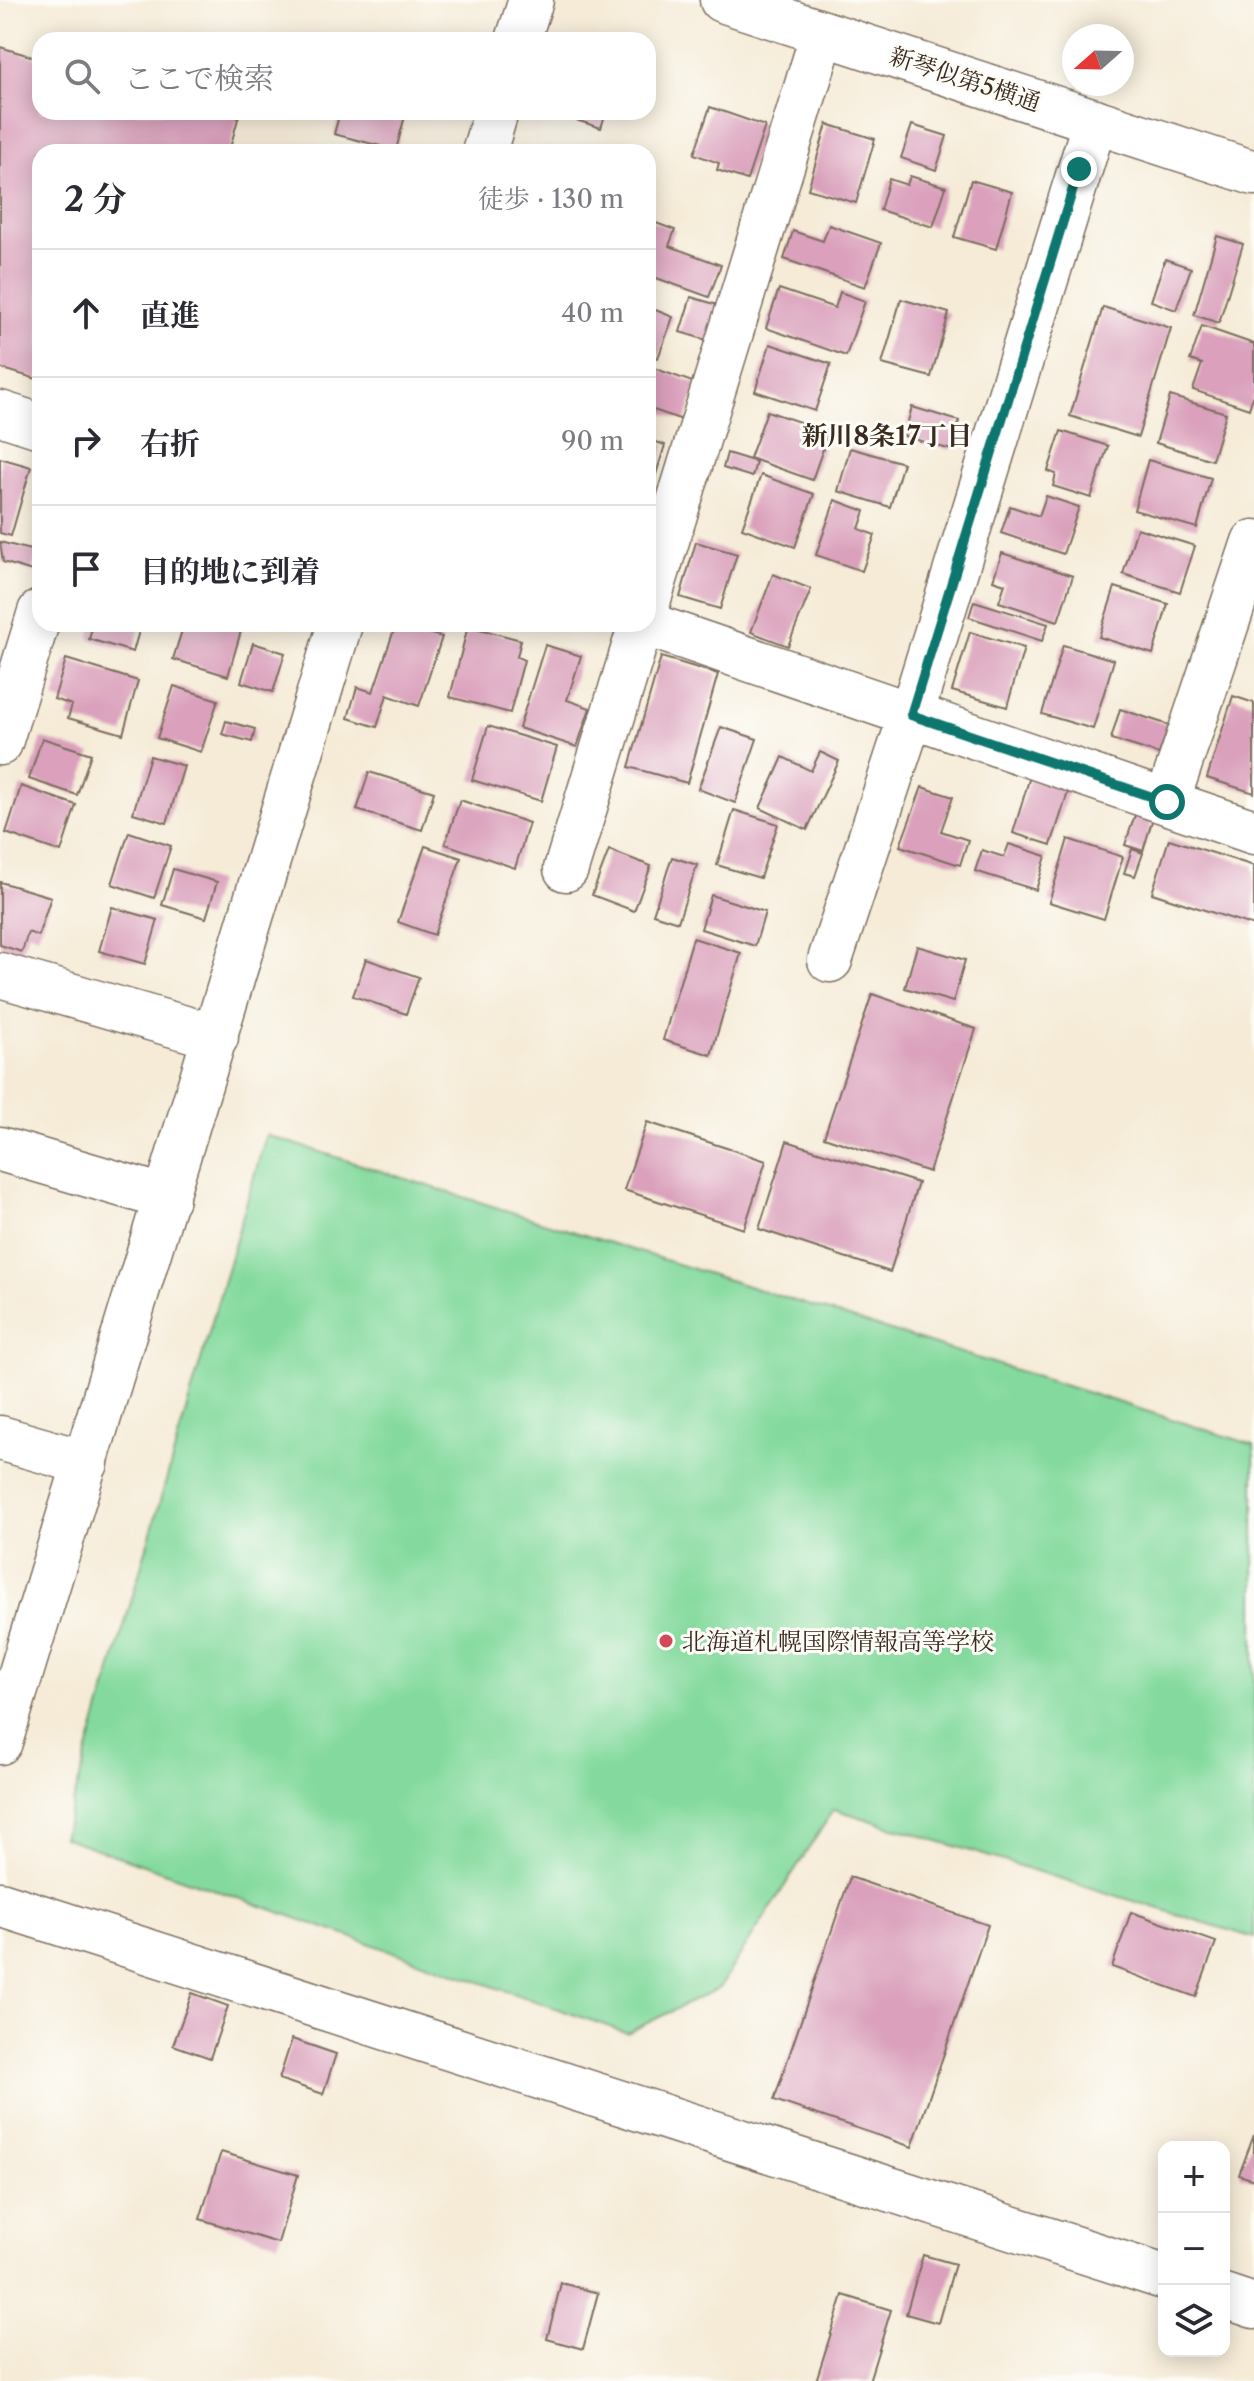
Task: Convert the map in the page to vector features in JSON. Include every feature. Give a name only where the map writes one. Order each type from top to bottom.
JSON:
[{"type":"street","points":[[521,32],[531,0]]},
{"type":"street","name":"新琴似第5横通","points":[[722,0],[1254,173]]},
{"type":"street","points":[[656,576],[823,33]]},
{"type":"street","points":[[486,144],[494,120]]},
{"type":"street","points":[[830,960],[911,715],[1095,121]]},
{"type":"street","points":[[0,413],[32,423]]},
{"type":"street","points":[[1167,802],[1254,542]]},
{"type":"street","points":[[656,628],[1254,832]]},
{"type":"street","points":[[0,743],[7,694],[32,632]]},
{"type":"street","points":[[0,1742],[338,632]]},
{"type":"street","points":[[566,869],[641,632]]},
{"type":"street","points":[[0,975],[216,1037]]},
{"type":"street","points":[[0,1149],[167,1198]]},
{"type":"street","points":[[0,1438],[86,1463]]},
{"type":"street","points":[[0,1904],[1158,2275]]},
{"type":"street","points":[[1230,2298],[1254,2306]]},
{"type":"green space","name":"北海道札幌国際情報高等学校","points":[[266,1135],[1254,1445],[1254,1938],[834,1809],[719,1988],[627,2033],[63,1837]]},
{"type":"building","points":[[0,47],[32,57],[32,120],[238,120],[231,144],[32,144],[32,378],[0,368]]},
{"type":"building","points":[[710,107],[765,126],[747,180],[717,170],[719,163],[694,154]]},
{"type":"building","points":[[338,120],[404,120],[398,144],[373,144],[334,134]]},
{"type":"building","points":[[576,120],[604,120],[601,128]]},
{"type":"building","points":[[827,124],[875,139],[856,203],[808,189]]},
{"type":"building","points":[[912,125],[947,136],[936,170],[901,158]]},
{"type":"building","points":[[910,176],[946,187],[933,227],[880,210],[889,179],[907,185]]},
{"type":"building","points":[[971,180],[1012,192],[996,249],[954,237]]},
{"type":"building","points":[[656,223],[675,230],[669,246],[721,265],[709,297],[656,278]]},
{"type":"building","points":[[829,225],[881,243],[865,287],[784,259],[793,231],[823,241]]},
{"type":"building","points":[[1217,236],[1243,244],[1219,323],[1194,315]]},
{"type":"building","points":[[1165,259],[1191,268],[1176,310],[1151,301]]},
{"type":"building","points":[[779,289],[835,308],[840,292],[865,301],[846,356],[766,328]]},
{"type":"building","points":[[691,297],[721,306],[710,341],[680,332]]},
{"type":"building","points":[[901,299],[949,313],[931,377],[882,364]]},
{"type":"building","points":[[1103,307],[1171,328],[1138,437],[1070,416]]},
{"type":"building","points":[[656,310],[673,317],[656,357]]},
{"type":"building","points":[[1202,326],[1254,344],[1254,393],[1249,409],[1193,390],[1202,364],[1190,360]]},
{"type":"building","points":[[770,344],[831,364],[815,411],[755,391]]},
{"type":"building","points":[[656,369],[698,384],[685,421],[656,411]]},
{"type":"building","points":[[1170,396],[1226,413],[1212,460],[1156,443]]},
{"type":"building","points":[[912,407],[959,421],[951,450],[904,436]]},
{"type":"building","points":[[767,411],[829,432],[812,480],[750,458]]},
{"type":"building","points":[[1061,431],[1108,446],[1091,498],[1053,486],[1056,474],[1048,471]]},
{"type":"building","points":[[656,442],[665,445],[656,474]]},
{"type":"building","points":[[850,448],[903,463],[890,507],[838,491]]},
{"type":"building","points":[[727,453],[756,462],[752,477],[723,468]]},
{"type":"building","points":[[0,458],[31,467],[11,536],[0,533]]},
{"type":"building","points":[[1148,460],[1211,478],[1197,528],[1134,510]]},
{"type":"building","points":[[761,475],[814,494],[795,547],[742,528]]},
{"type":"building","points":[[1046,496],[1079,507],[1063,554],[1001,533],[1010,506],[1039,516]]},
{"type":"building","points":[[835,500],[865,511],[859,529],[875,535],[862,571],[816,555]]},
{"type":"building","points":[[1137,528],[1195,546],[1180,592],[1123,574]]},
{"type":"building","points":[[0,542],[32,550],[32,571],[3,562]]},
{"type":"building","points":[[696,542],[737,554],[720,609],[680,597]]},
{"type":"building","points":[[1002,553],[1073,576],[1058,621],[999,602],[1005,584],[993,580]]},
{"type":"building","points":[[773,574],[811,589],[788,646],[751,632]]},
{"type":"building","points":[[1115,587],[1168,604],[1153,654],[1099,637]]},
{"type":"building","points":[[974,601],[1048,624],[1042,641],[969,617]]},
{"type":"building","points":[[91,632],[139,632],[133,652],[89,639]]},
{"type":"building","points":[[181,632],[241,632],[228,676],[173,659]]},
{"type":"building","points":[[393,632],[424,632],[442,637],[419,706],[387,695],[377,727],[348,718],[357,687],[373,692]]},
{"type":"building","points":[[466,632],[491,632],[521,640],[517,657],[524,660],[510,713],[450,697]]},
{"type":"building","points":[[970,632],[1024,648],[1007,707],[952,691]]},
{"type":"building","points":[[253,643],[285,653],[273,692],[241,682]]},
{"type":"building","points":[[545,645],[581,656],[567,700],[590,708],[577,747],[519,728]]},
{"type":"building","points":[[1063,645],[1114,660],[1093,729],[1042,714]]},
{"type":"building","points":[[661,657],[718,674],[687,783],[629,767]]},
{"type":"building","points":[[66,659],[138,681],[123,734],[68,718],[72,705],[54,699]]},
{"type":"building","points":[[174,686],[218,700],[201,752],[157,738]]},
{"type":"building","points":[[1233,696],[1254,703],[1254,793],[1207,778]]},
{"type":"building","points":[[1120,709],[1169,725],[1159,754],[1111,739]]},
{"type":"building","points":[[226,721],[255,729],[252,742],[222,734]]},
{"type":"building","points":[[488,726],[557,747],[541,801],[472,780]]},
{"type":"building","points":[[721,727],[757,739],[735,803],[698,789]]},
{"type":"building","points":[[42,738],[91,754],[77,795],[29,779]]},
{"type":"building","points":[[820,752],[839,761],[807,830],[760,808],[783,757],[811,771]]},
{"type":"building","points":[[150,756],[184,766],[167,823],[133,813]]},
{"type":"building","points":[[369,772],[434,792],[422,830],[357,810]]},
{"type":"building","points":[[1031,773],[1070,786],[1051,845],[1013,833]]},
{"type":"building","points":[[21,786],[76,805],[61,852],[6,833]]},
{"type":"building","points":[[922,787],[953,797],[941,831],[968,840],[960,865],[900,846]]},
{"type":"building","points":[[460,800],[529,823],[515,868],[445,844]]},
{"type":"building","points":[[1138,806],[1155,811],[1143,851],[1125,845]]},
{"type":"building","points":[[734,810],[778,824],[760,878],[717,865]]},
{"type":"building","points":[[129,832],[171,846],[154,898],[112,884]]},
{"type":"building","points":[[1068,839],[1123,857],[1104,919],[1049,902]]},
{"type":"building","points":[[1169,839],[1254,866],[1254,926],[1152,893]]},
{"type":"building","points":[[1009,844],[1046,856],[1036,890],[975,871],[982,850],[1004,857]]},
{"type":"building","points":[[425,846],[461,858],[434,935],[398,922]]},
{"type":"building","points":[[1132,849],[1143,853],[1135,876],[1124,873]]},
{"type":"building","points":[[609,850],[651,866],[634,911],[592,895]]},
{"type":"building","points":[[672,857],[697,865],[678,922],[653,914]]},
{"type":"building","points":[[173,869],[217,882],[206,918],[162,905]]},
{"type":"building","points":[[0,882],[51,897],[38,936],[28,932],[22,952],[0,945]]},
{"type":"building","points":[[711,895],[765,912],[755,946],[701,929]]},
{"type":"building","points":[[112,907],[158,920],[145,964],[99,951]]},
{"type":"building","points":[[693,938],[741,953],[711,1055],[663,1040]]},
{"type":"building","points":[[917,946],[965,960],[953,1002],[905,988]]},
{"type":"building","points":[[366,959],[419,977],[406,1014],[353,996]]},
{"type":"building","points":[[872,994],[976,1029],[929,1172],[824,1137]]},
{"type":"building","points":[[647,1122],[766,1161],[744,1229],[624,1190]]},
{"type":"building","points":[[787,1141],[918,1183],[890,1272],[759,1229]]},
{"type":"building","points":[[850,1877],[988,1925],[912,2147],[774,2100]]},
{"type":"building","points":[[1131,1912],[1216,1942],[1196,1997],[1112,1967]]},
{"type":"building","points":[[192,1993],[228,2006],[210,2058],[173,2045]]},
{"type":"building","points":[[292,2039],[336,2054],[323,2094],[279,2079]]},
{"type":"building","points":[[1254,2135],[1254,2180],[1239,2175]]},
{"type":"building","points":[[221,2152],[298,2175],[278,2243],[200,2219]]},
{"type":"building","points":[[923,2255],[955,2264],[938,2323],[906,2314]]},
{"type":"building","points":[[561,2283],[598,2293],[583,2349],[547,2339]]},
{"type":"building","points":[[843,2295],[891,2310],[869,2381],[816,2381]]},
{"type":"place","name":"北海道札幌国際情報高等学校","points":[[666,1641]]},
{"type":"district","name":"新川8条17丁目","points":[[887,436]]},
{"type":"route","points":[[1079,169],[911,715],[1167,802]]}]
